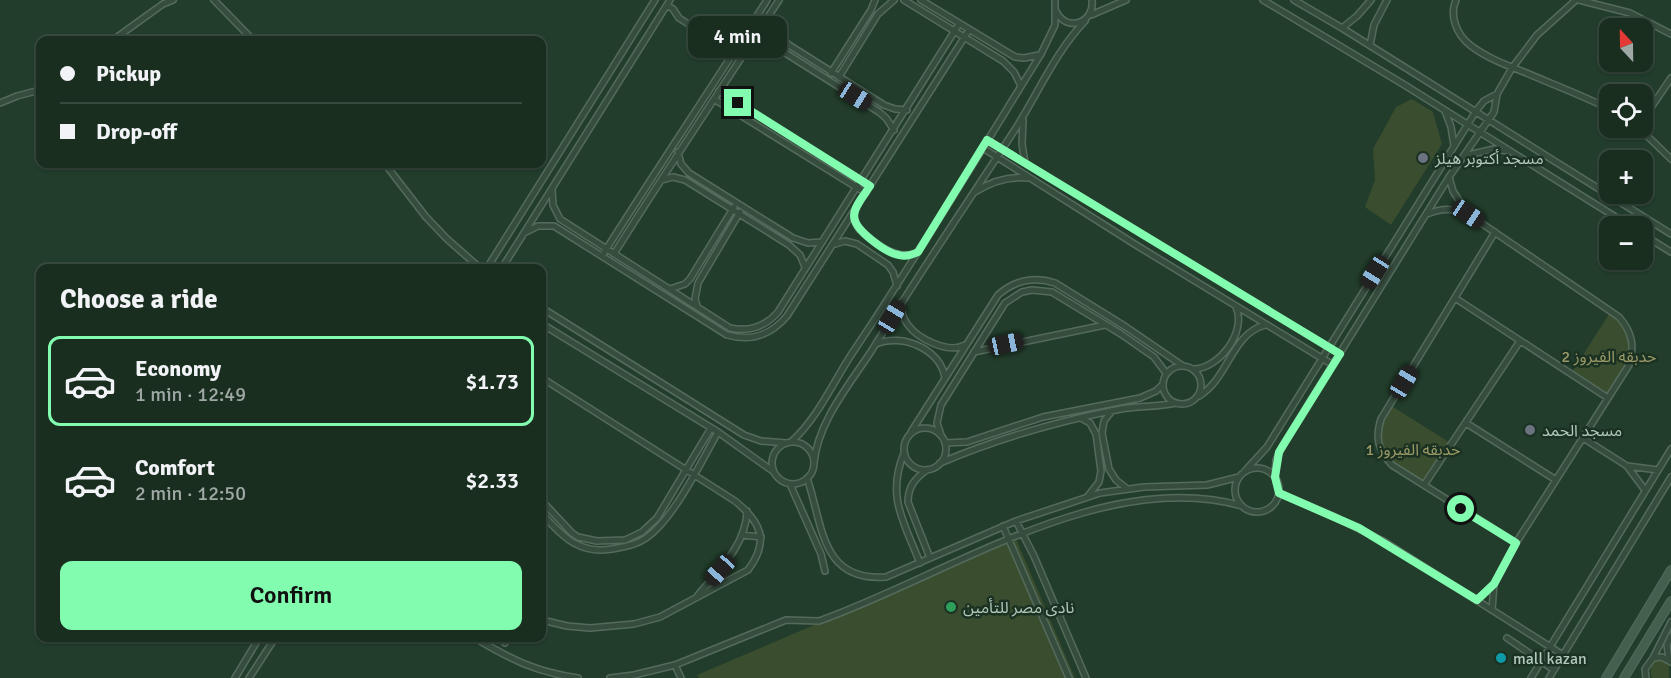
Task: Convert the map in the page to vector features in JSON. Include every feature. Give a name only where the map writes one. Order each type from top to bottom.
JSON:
[{"type":"main road","points":[[1606,678],[1670,573]]},
{"type":"main road","points":[[1624,678],[1671,601]]},
{"type":"street","points":[[118,36],[164,2],[173,0]]},
{"type":"street","points":[[214,0],[249,36]]},
{"type":"street","points":[[490,264],[655,0]]},
{"type":"street","points":[[610,261],[678,152],[716,100],[779,0]]},
{"type":"street","points":[[828,79],[875,0]]},
{"type":"street","points":[[836,84],[878,14],[894,0]]},
{"type":"street","points":[[903,0],[1010,66],[1021,86]]},
{"type":"street","points":[[921,0],[1015,57],[1024,58],[1041,54]]},
{"type":"street","points":[[1090,15],[1092,0]]},
{"type":"street","points":[[546,326],[718,432],[774,472],[781,480],[790,484],[799,483],[812,471],[817,444],[825,426],[874,345],[974,193],[1071,38],[1090,15],[1126,0]]},
{"type":"street","points":[[1263,0],[1614,216]]},
{"type":"street","points":[[1294,0],[1342,27],[1671,234]]},
{"type":"street","points":[[1342,27],[1357,16],[1371,0]]},
{"type":"street","points":[[1370,45],[1374,25],[1387,0]]},
{"type":"street","points":[[1456,0],[1453,6],[1454,21],[1459,34],[1469,45],[1512,68],[1599,104]]},
{"type":"street","points":[[1497,93],[1484,101],[1467,124],[1267,447],[1239,477],[1234,492],[1242,506],[1252,512],[1264,511],[1274,504],[1279,493],[1275,477],[1279,452],[1425,215],[1489,119],[1495,109],[1497,93],[1512,68],[1537,35],[1578,0],[1629,14],[1671,34]]},
{"type":"street","points":[[505,264],[668,3],[679,18],[713,40],[737,47]]},
{"type":"street","points":[[765,3],[770,14],[771,25],[784,41],[884,105],[907,110]]},
{"type":"street","points":[[602,256],[661,163],[708,95],[765,3]]},
{"type":"street","points":[[1054,4],[1058,15],[1067,23],[1085,21]]},
{"type":"street","points":[[774,472],[773,457],[778,449],[788,443],[813,418],[1041,54],[1053,33],[1054,4]]},
{"type":"street","points":[[552,189],[553,205],[560,219],[730,327],[747,330],[756,328],[765,324],[778,312],[959,24]]},
{"type":"street","points":[[525,233],[538,226],[554,226],[727,335],[746,338],[765,334],[781,323],[969,30]]},
{"type":"street","points":[[747,50],[758,46],[772,47],[879,112],[894,130]]},
{"type":"street","points":[[1653,105],[1671,78]]},
{"type":"street","points":[[713,87],[870,186]]},
{"type":"street","points":[[0,103],[36,91]]},
{"type":"street","points":[[708,95],[866,193]]},
{"type":"street","points":[[1444,110],[1451,128],[1454,146]]},
{"type":"street","points":[[1023,116],[1025,163]]},
{"type":"street","points":[[1649,138],[1671,159]]},
{"type":"street","points":[[987,140],[1340,354]]},
{"type":"street","points":[[983,148],[1333,365]]},
{"type":"street","points":[[1462,157],[1494,149],[1509,151]]},
{"type":"street","points":[[678,152],[681,164],[689,173],[743,207],[801,242],[822,242]]},
{"type":"street","points":[[388,168],[431,223],[476,264]]},
{"type":"street","points":[[660,181],[673,177],[685,180],[789,245],[800,255],[805,267]]},
{"type":"street","points":[[1449,177],[1456,197],[1468,214]]},
{"type":"street","points":[[974,193],[984,186],[1007,178],[1031,178]]},
{"type":"street","points":[[670,289],[678,288],[690,279],[737,203]]},
{"type":"street","points":[[697,306],[695,291],[698,283],[743,207]]},
{"type":"street","points":[[1425,215],[1439,209],[1454,209],[1468,214],[1619,317],[1626,325],[1633,344],[1629,365],[1516,543],[1494,584],[1477,600]]},
{"type":"street","points":[[854,212],[859,229],[893,254],[906,256],[918,252]]},
{"type":"street","points":[[1495,232],[1381,419],[1377,431],[1378,444],[1383,456],[1392,465],[1516,543]]},
{"type":"street","points":[[833,245],[845,241],[856,244],[888,265],[893,272],[897,286]]},
{"type":"street","points":[[1653,241],[1671,252]]},
{"type":"street","points":[[920,563],[898,508],[896,496],[897,474],[904,453],[904,444],[998,295],[1006,288],[1025,280],[1046,280],[1072,293],[1183,366],[1192,369],[1205,368],[1220,358],[1238,327],[1239,319],[1235,306]]},
{"type":"street","points":[[940,463],[946,453],[945,443],[937,423],[938,410],[1005,303],[1013,297],[1032,290],[1052,292],[1154,357],[1166,373]]},
{"type":"street","points":[[1455,298],[1608,398]]},
{"type":"street","points":[[901,302],[905,320],[912,330],[947,349],[966,345]]},
{"type":"street","points":[[546,311],[744,435],[761,441],[802,444],[807,447],[814,463]]},
{"type":"street","points":[[974,352],[1106,325]]},
{"type":"street","points":[[930,558],[911,511],[908,494],[914,480],[927,470],[1016,434],[1079,417],[1176,403],[1185,404],[1216,381],[1242,339],[1252,329],[1266,325]]},
{"type":"street","points":[[874,345],[894,339],[907,340],[938,360],[945,378]]},
{"type":"street","points":[[1424,485],[1520,341]]},
{"type":"street","points":[[945,443],[967,442],[1043,417],[1140,398],[1162,386],[1166,373],[1174,367],[1183,366]]},
{"type":"street","points":[[1192,369],[1201,381],[1197,397]]},
{"type":"street","points":[[546,381],[694,474],[747,511],[758,526],[761,537],[757,558],[748,570],[660,616],[634,624],[590,628],[546,621]]},
{"type":"street","points":[[1162,386],[1165,394],[1176,403]]},
{"type":"street","points":[[1112,411],[1107,415],[1102,426],[1106,451],[1112,475],[1126,488]]},
{"type":"street","points":[[1079,417],[1089,423],[1096,434],[1101,471],[1099,482],[1087,496]]},
{"type":"street","points":[[1466,423],[1556,480]]},
{"type":"street","points":[[546,506],[579,537],[597,541],[625,540],[642,532],[657,518],[711,428]]},
{"type":"street","points":[[911,432],[927,428],[941,435]]},
{"type":"street","points":[[546,518],[567,539],[594,550],[627,547],[646,538],[663,523],[718,432]]},
{"type":"street","points":[[1583,438],[1627,466],[1646,490]]},
{"type":"street","points":[[1531,678],[1671,449]]},
{"type":"street","points":[[904,453],[912,466],[927,470]]},
{"type":"street","points":[[1627,466],[1658,470]]},
{"type":"street","points":[[1245,471],[1261,468],[1275,477]]},
{"type":"street","points":[[807,478],[814,507],[831,555],[842,567],[859,575],[877,578],[886,577],[920,563],[1003,526],[1087,496],[1126,488],[1207,485],[1239,477]]},
{"type":"street","points":[[1549,678],[1671,477]]},
{"type":"street","points":[[790,484],[825,571]]},
{"type":"street","points":[[1279,493],[1359,528],[1563,656]]},
{"type":"street","points":[[610,678],[675,665],[786,620],[825,619],[1022,533],[1075,515],[1133,502],[1207,499],[1242,506]]},
{"type":"street","points":[[697,596],[720,570],[736,547],[747,522],[747,511]]},
{"type":"street","points":[[1016,521],[1035,556],[1086,678]]},
{"type":"street","points":[[1003,526],[1069,678]]},
{"type":"street","points":[[742,535],[761,537]]},
{"type":"street","points":[[720,570],[728,582]]},
{"type":"street","points":[[1492,610],[1494,584]]},
{"type":"street","points":[[1646,678],[1645,669],[1671,622]]},
{"type":"street","points":[[1670,661],[1667,645],[1671,636]]},
{"type":"street","points":[[1507,638],[1554,670]]},
{"type":"street","points":[[235,678],[257,642]]},
{"type":"street","points":[[249,678],[272,642]]},
{"type":"street","points":[[482,642],[522,664],[538,670],[578,678]]},
{"type":"street","points":[[1653,658],[1662,657],[1670,661]]},
{"type":"street","points":[[675,665],[681,678]]},
{"type":"green space","points":[[1412,99],[1433,112],[1442,144],[1391,225],[1365,207],[1375,180],[1373,149],[1396,107]]},
{"type":"green space","name":"حدبقه الفيروز 2","points":[[1611,311],[1626,325],[1632,355],[1608,398],[1571,374]]},
{"type":"green space","name":"حدبقه الفيروز 1","points":[[1390,405],[1452,444],[1424,485],[1392,465],[1378,444],[1381,419]]},
{"type":"green space","name":"نادى مصر للتأمين","points":[[1016,539],[1075,678],[699,678],[697,675]]},
{"type":"green space","points":[[1660,658],[1669,665],[1669,678],[1652,678],[1652,666]]},
{"type":"place","name":"مسجد أكتوبر هيلز","points":[[1423,158]]},
{"type":"place","name":"مسجد الحمد","points":[[1530,430]]},
{"type":"place","name":"نادى مصر للتأمين","points":[[951,607]]},
{"type":"place","name":"mall kazan","points":[[1501,658]]},
{"type":"route","points":[[738,103],[870,186],[854,212],[856,224],[863,233],[893,254],[906,256],[918,252],[987,140],[1340,354],[1279,452],[1275,477],[1279,493],[1359,528],[1477,600],[1494,584],[1516,543],[1461,509]]}]
